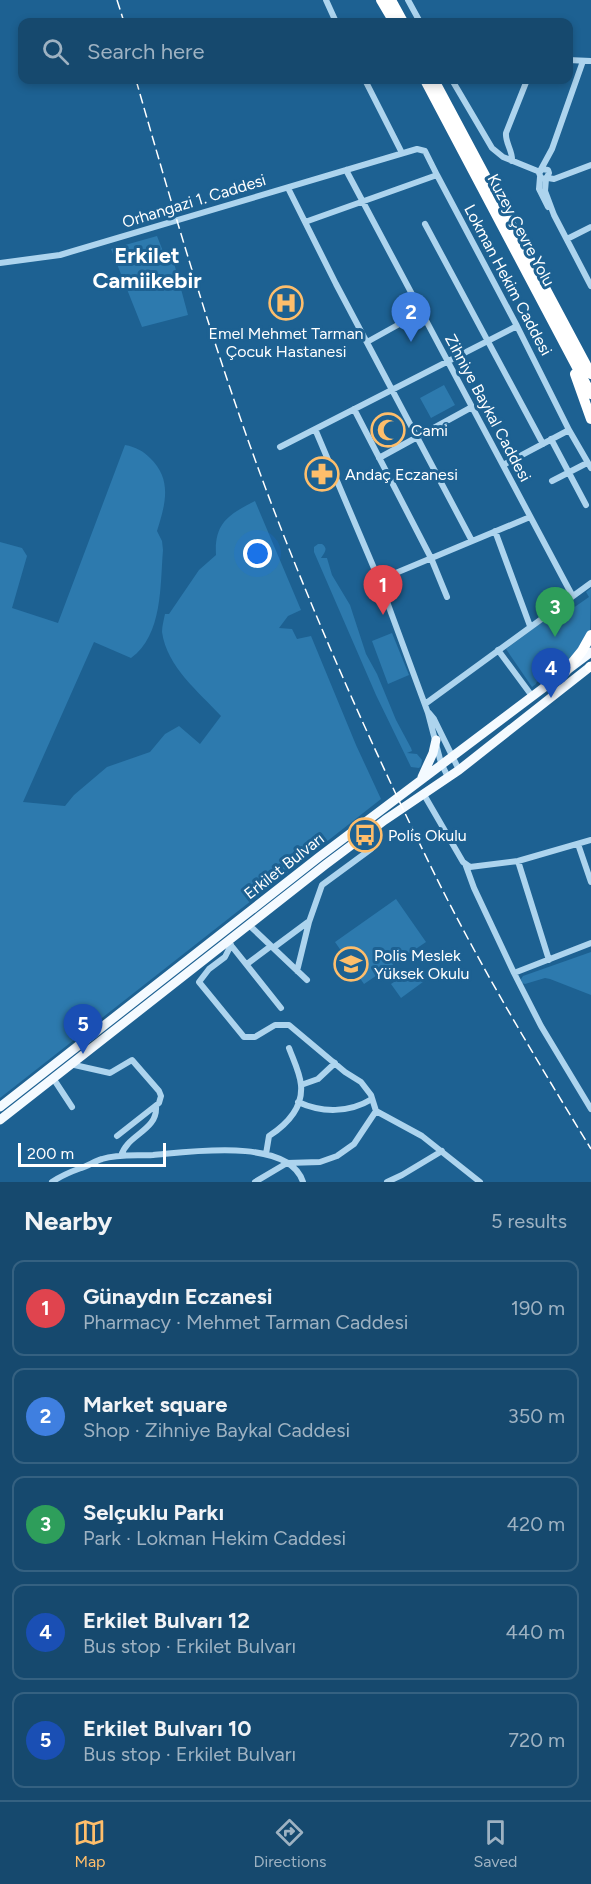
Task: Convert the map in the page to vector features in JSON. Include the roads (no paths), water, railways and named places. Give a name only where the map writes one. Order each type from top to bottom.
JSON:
[{"type":"highway","points":[[381,0],[392,18]]},
{"type":"highway","points":[[391,0],[401,18]]},
{"type":"highway","name":"Kuzey Çevre Yolu","points":[[427,84],[591,394]]},
{"type":"highway","name":"Kuzey Çevre Yolu","points":[[436,84],[591,374]]},
{"type":"highway","points":[[568,351],[591,419]]},
{"type":"highway","points":[[565,672],[582,651],[591,634]]},
{"type":"main road","name":"Erkilet Bulvarı","points":[[0,1107],[441,763],[591,652]]},
{"type":"main road","name":"Erkilet Bulvarı","points":[[0,1120],[230,943],[249,925],[365,835],[459,770],[591,667]]},
{"type":"main road","points":[[422,779],[436,740]]},
{"type":"street","points":[[326,0],[334,18]]},
{"type":"street","points":[[408,0],[418,18]]},
{"type":"street","points":[[573,60],[591,61]]},
{"type":"street","points":[[582,61],[552,149],[540,193],[554,214],[582,268],[589,276],[591,286]]},
{"type":"street","points":[[288,188],[402,153],[367,84]]},
{"type":"street","points":[[454,84],[489,145],[499,154],[553,179],[591,165]]},
{"type":"street","points":[[512,160],[506,130],[525,84]]},
{"type":"street","name":"Lokman Hekim Caddesi","points":[[402,153],[418,148],[424,150],[589,465]]},
{"type":"street","name":"Zihniye Baykal Caddesi","points":[[346,170],[572,596]]},
{"type":"street","points":[[305,222],[437,175]]},
{"type":"street","name":"Orhangazi 1. Caddesi","points":[[0,264],[60,255],[288,188],[472,541]]},
{"type":"street","points":[[425,224],[543,444]]},
{"type":"street","points":[[567,239],[591,227]]},
{"type":"street","points":[[582,268],[591,267]]},
{"type":"street","points":[[367,342],[421,312]]},
{"type":"street","points":[[280,447],[517,326]]},
{"type":"street","points":[[379,458],[472,407]]},
{"type":"street","points":[[354,409],[431,558],[447,597]]},
{"type":"street","points":[[315,429],[379,580],[428,713],[459,770]]},
{"type":"street","points":[[503,465],[569,430]]},
{"type":"street","points":[[551,439],[585,505]]},
{"type":"street","points":[[552,481],[568,472],[589,465]]},
{"type":"street","points":[[379,580],[530,517]]},
{"type":"street","points":[[495,531],[531,626]]},
{"type":"street","points":[[425,704],[591,583]]},
{"type":"street","points":[[498,650],[532,696]]},
{"type":"street","points":[[428,713],[441,763],[448,777]]},
{"type":"street","points":[[423,793],[466,865],[474,888],[545,1033],[591,1109]]},
{"type":"street","points":[[466,865],[475,868],[518,861],[591,840]]},
{"type":"street","points":[[578,844],[591,882]]},
{"type":"street","points":[[297,971],[309,922],[322,885],[370,849]]},
{"type":"street","points":[[518,861],[549,960]]},
{"type":"street","points":[[247,964],[309,922]]},
{"type":"street","points":[[249,925],[307,980]]},
{"type":"street","points":[[230,943],[281,1008]]},
{"type":"street","points":[[230,943],[225,957],[209,969],[199,982],[244,1037],[255,1037],[275,1025],[289,1025],[345,1072],[361,1082],[372,1099],[376,1111],[411,1129],[442,1150],[480,1182]]},
{"type":"street","points":[[514,973],[591,943]]},
{"type":"street","points":[[266,1154],[269,1136],[289,1121],[298,1102],[301,1085],[289,1048]]},
{"type":"street","points":[[70,1064],[110,1073],[132,1060],[160,1093],[160,1101],[156,1106],[117,1136]]},
{"type":"street","points":[[301,1085],[318,1079],[335,1063]]},
{"type":"street","points":[[53,1078],[72,1107]]},
{"type":"street","points":[[298,1102],[321,1109],[339,1110],[358,1107],[372,1099]]},
{"type":"street","points":[[121,1156],[125,1144],[153,1121],[156,1106]]},
{"type":"street","points":[[255,1182],[287,1163],[320,1162],[337,1156],[354,1144],[376,1111]]},
{"type":"street","points":[[387,1182],[442,1150]]},
{"type":"street","points":[[52,1182],[66,1173],[97,1160],[121,1156],[196,1152],[266,1154],[287,1163],[299,1172],[303,1182]]},
{"type":"railway","points":[[117,0],[123,18]]},
{"type":"railway","points":[[137,84],[185,249],[221,360],[259,471],[316,616],[416,836],[473,948],[591,1149]]},
{"type":"place","name":"Emel Mehmet Tarman Çocuk Hastanesi","points":[[286,303]]},
{"type":"place","name":"Market square","points":[[411,342]]},
{"type":"place","name":"Cami","points":[[388,430]]},
{"type":"place","name":"Andaç Eczanesi","points":[[322,474]]},
{"type":"place","name":"Günaydın Eczanesi","points":[[383,615]]},
{"type":"place","name":"Selçuklu Parkı","points":[[555,637]]},
{"type":"place","name":"Erkilet Bulvarı 12","points":[[551,698]]},
{"type":"place","name":"Polis Okulu","points":[[365,835]]},
{"type":"place","name":"Polis Meslek Yüksek Okulu","points":[[351,964]]},
{"type":"place","name":"Erkilet Bulvarı 10","points":[[83,1054]]},
{"type":"district","name":"Erkilet Camiikebir","points":[[147,268]]}]
